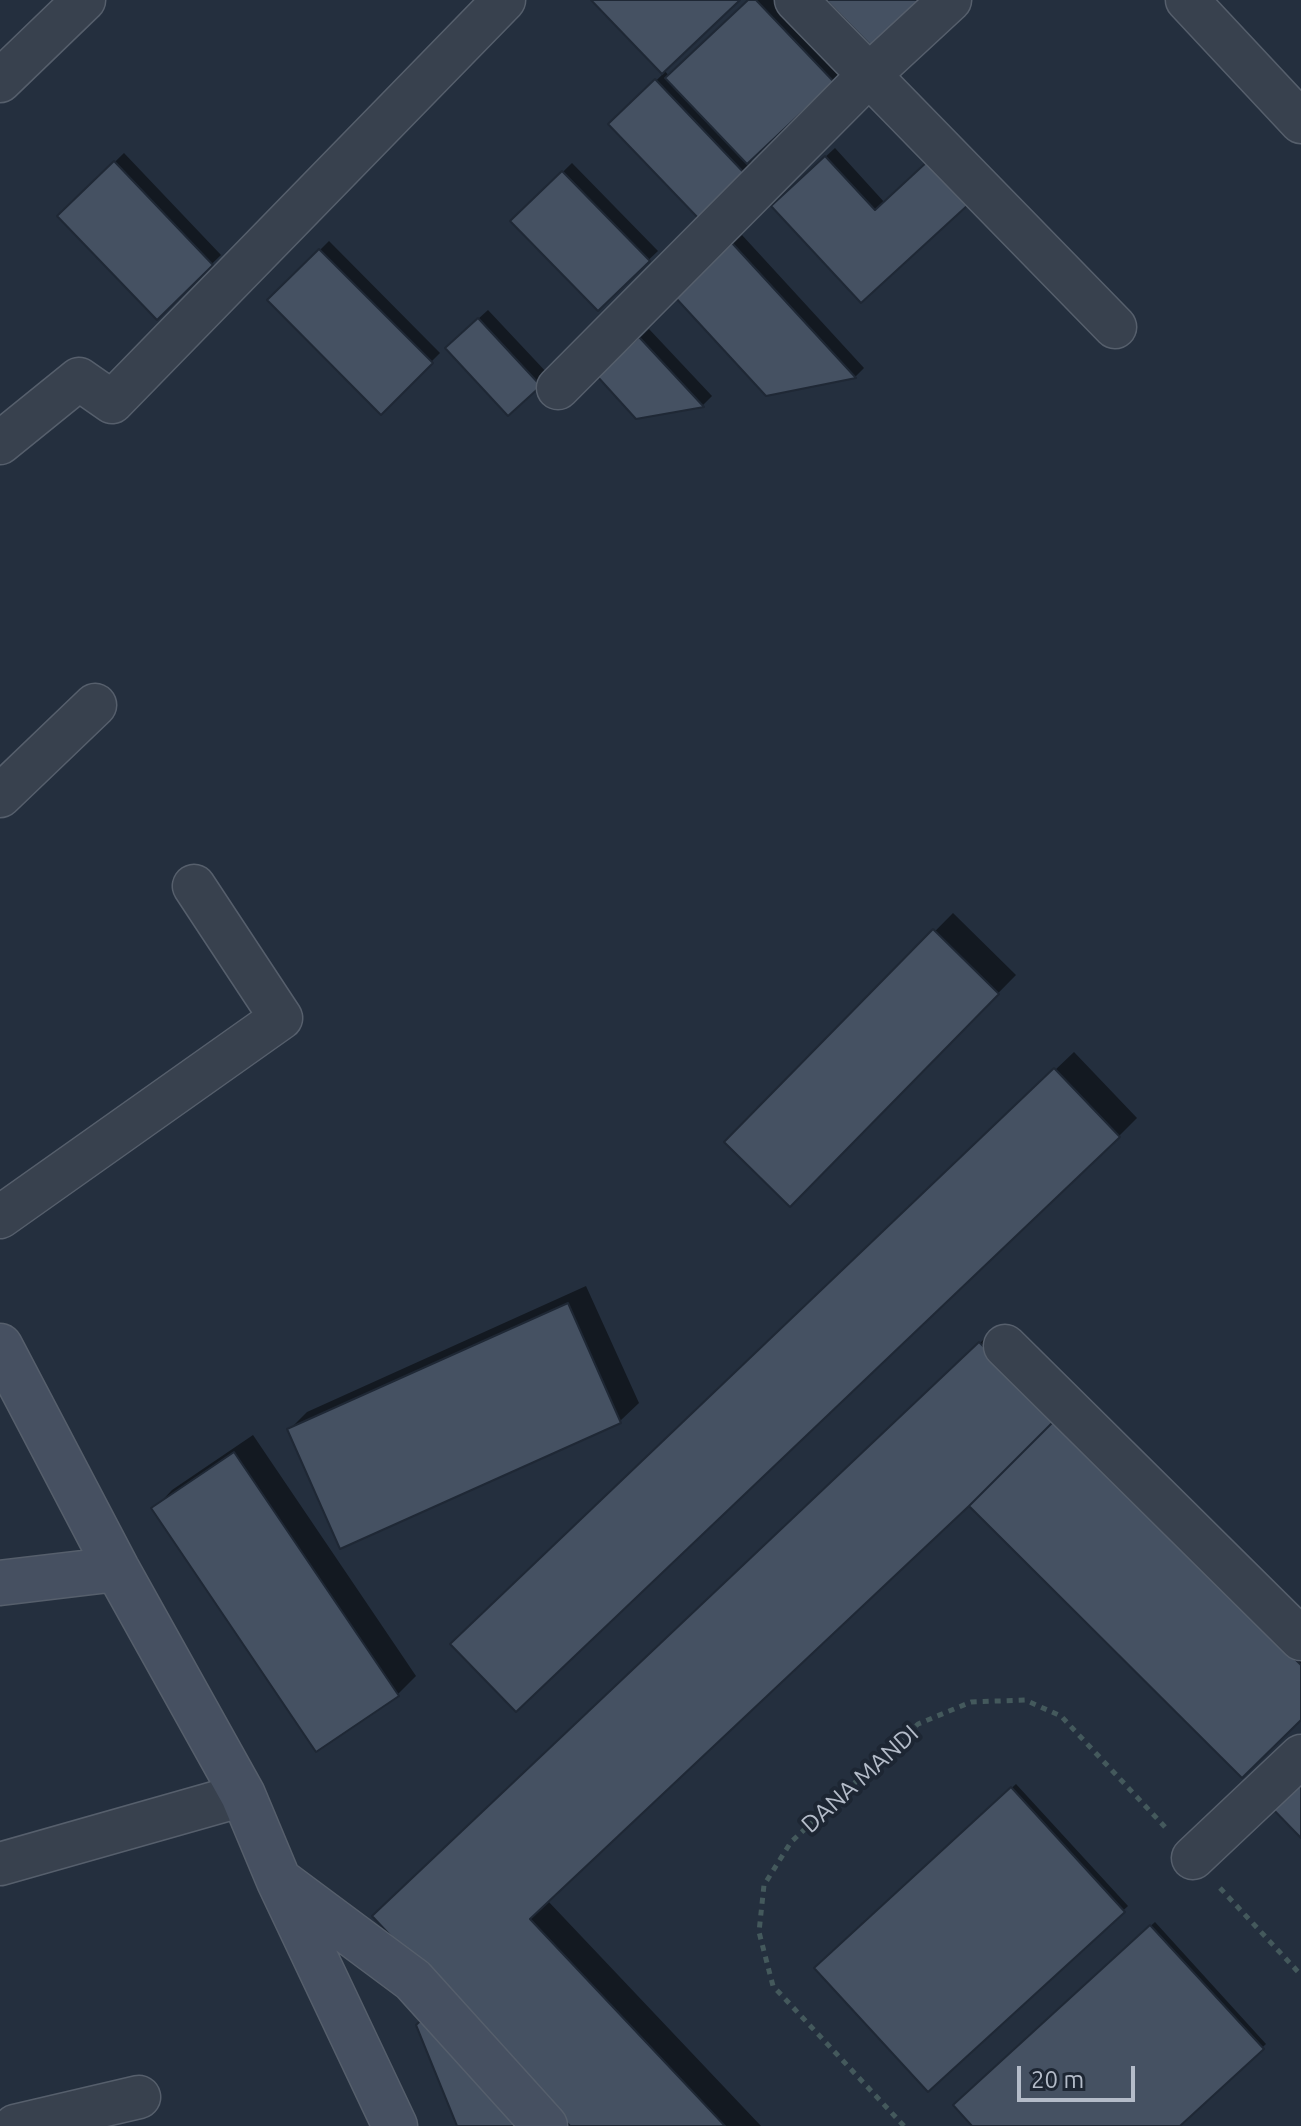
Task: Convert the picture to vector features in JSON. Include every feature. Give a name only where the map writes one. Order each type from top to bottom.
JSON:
[{"type":"street","points":[[8,58],[84,0]]},
{"type":"street","points":[[2,436],[79,379],[112,402],[504,0]]},
{"type":"street","points":[[796,0],[1115,327]]},
{"type":"street","points":[[558,388],[869,75],[950,0]]},
{"type":"street","points":[[1187,0],[1301,122]]},
{"type":"street","points":[[0,796],[95,705]]},
{"type":"street","points":[[0,1217],[281,1018],[194,886]]},
{"type":"street","points":[[0,1346],[117,1569],[243,1795],[279,1881],[395,2126]]},
{"type":"street","points":[[1005,1346],[1301,1639]]},
{"type":"street","points":[[0,1583],[117,1569]]},
{"type":"street","points":[[1193,1858],[1301,1756]]},
{"type":"street","points":[[0,1864],[243,1795]]},
{"type":"street","points":[[279,1881],[413,1980],[545,2126]]},
{"type":"street","points":[[15,2126],[139,2097]]},
{"type":"path","name":"DANA MANDI","points":[[904,2126],[773,1986],[759,1932],[764,1885],[791,1842],[918,1724],[971,1702],[1025,1700],[1061,1716],[1301,1975]]},
{"type":"building","points":[[591,0],[740,0],[662,74]]},
{"type":"building","points":[[748,0],[756,0],[834,82],[747,164],[665,78]]},
{"type":"building","points":[[826,0],[932,0],[878,53]]},
{"type":"building","points":[[655,79],[747,176],[700,220],[608,124]]},
{"type":"building","points":[[825,156],[875,210],[929,160],[969,204],[861,303],[771,206]]},
{"type":"building","points":[[114,161],[213,265],[157,320],[57,216]]},
{"type":"building","points":[[562,171],[650,261],[598,311],[510,221]]},
{"type":"building","points":[[732,243],[856,378],[766,396],[674,296]]},
{"type":"building","points":[[319,249],[433,363],[381,415],[267,300]]},
{"type":"building","points":[[478,318],[541,386],[508,416],[445,348]]},
{"type":"building","points":[[639,337],[704,407],[636,419],[597,376]]},
{"type":"building","points":[[933,929],[999,994],[790,1207],[724,1142]]},
{"type":"building","points":[[1054,1068],[1120,1137],[516,1712],[450,1644]]},
{"type":"building","points":[[568,1303],[621,1423],[340,1549],[287,1429]]},
{"type":"building","points":[[979,1342],[1056,1419],[969,1506],[530,1919],[725,2126],[570,2126],[372,1916]]},
{"type":"building","points":[[1056,1419],[1301,1665],[1301,1720],[1242,1778],[969,1506]]},
{"type":"building","points":[[234,1452],[399,1696],[316,1752],[151,1508]]},
{"type":"building","points":[[1301,1773],[1301,1838],[1268,1804]]},
{"type":"building","points":[[1011,1787],[1125,1912],[928,2092],[814,1968]]},
{"type":"building","points":[[1150,1925],[1264,2049],[1180,2126],[972,2126],[953,2105]]},
{"type":"building","points":[[429,2013],[528,2126],[457,2126],[416,2025]]}]
